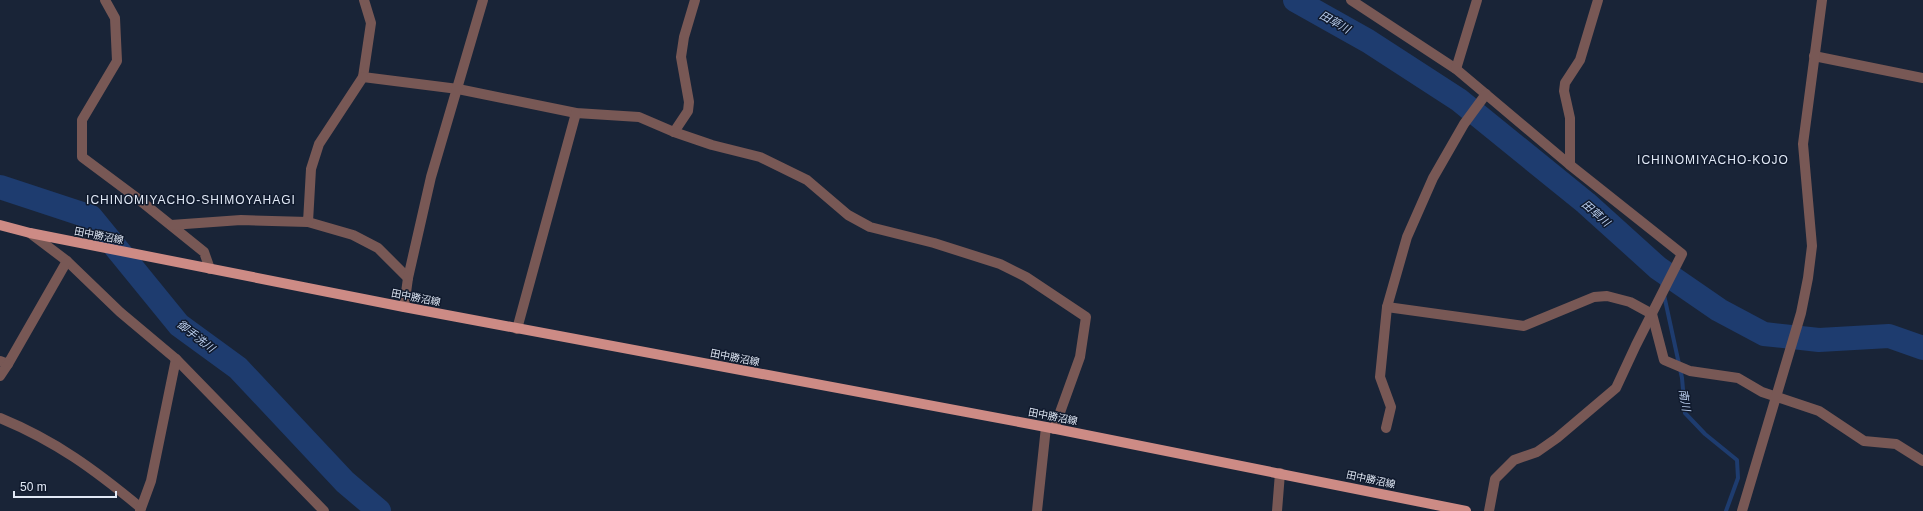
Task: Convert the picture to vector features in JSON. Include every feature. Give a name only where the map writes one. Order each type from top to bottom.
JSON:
[{"type":"main road","name":"田中勝沼線","points":[[0,225],[30,233],[404,307],[1050,428],[1466,511]]},
{"type":"street","points":[[105,0],[115,18],[117,61],[82,120],[82,157],[204,252],[210,269]]},
{"type":"street","points":[[308,222],[311,169],[319,144],[363,77],[371,23],[364,0]]},
{"type":"street","points":[[404,307],[408,278],[431,177],[483,0]]},
{"type":"street","points":[[674,132],[688,111],[689,102],[681,57],[684,38],[695,0]]},
{"type":"street","points":[[1351,0],[1456,69],[1485,96],[1682,254],[1616,388],[1557,438],[1537,452],[1514,460],[1495,479],[1489,511]]},
{"type":"street","points":[[1456,69],[1477,0]]},
{"type":"street","points":[[1570,165],[1570,118],[1564,91],[1565,83],[1580,60],[1598,0]]},
{"type":"street","points":[[1742,511],[1800,313],[1808,278],[1812,246],[1803,144],[1822,0]]},
{"type":"street","points":[[1814,56],[1923,78]]},
{"type":"street","points":[[363,77],[458,89],[576,113],[639,117],[674,132],[712,145],[760,157],[807,180],[848,215],[870,227],[934,243],[1000,264],[1026,277],[1086,318],[1080,357],[1050,428],[1037,511]]},
{"type":"street","points":[[1386,428],[1391,407],[1380,377],[1387,307],[1407,237],[1433,178],[1464,124],[1485,96]]},
{"type":"street","points":[[517,328],[576,113]]},
{"type":"street","points":[[170,225],[242,220],[308,222],[353,235],[378,248],[408,278]]},
{"type":"street","points":[[30,233],[67,261],[120,312],[176,359],[324,511]]},
{"type":"street","points":[[0,376],[4,363],[67,261]]},
{"type":"street","points":[[1387,307],[1524,326],[1594,297],[1607,296],[1654,310]]},
{"type":"street","points":[[1654,310],[1664,360],[1669,363],[1690,371],[1738,378],[1762,392],[1819,410],[1864,441],[1896,444],[1923,461]]},
{"type":"street","points":[[0,418],[52,443],[98,473],[141,510],[151,481],[176,359]]},
{"type":"street","points":[[1276,511],[1280,473]]},
{"type":"waterway","name":"田草川","points":[[1295,0],[1368,41],[1459,100],[1586,203],[1658,268],[1719,310],[1764,334],[1819,340],[1889,336],[1923,348]]},
{"type":"waterway","name":"御手洗川","points":[[0,187],[91,217],[179,325],[238,368],[345,482],[379,511]]},
{"type":"waterway","name":"南川","points":[[1658,268],[1663,288]]},
{"type":"waterway","name":"南川","points":[[1664,295],[1682,378],[1685,413],[1705,434],[1737,460],[1738,478],[1726,511]]},
{"type":"district","name":"ICHINOMIYACHO-KOJO","points":[[1713,160]]},
{"type":"district","name":"ICHINOMIYACHO-SHIMOYAHAGI","points":[[191,200]]}]
